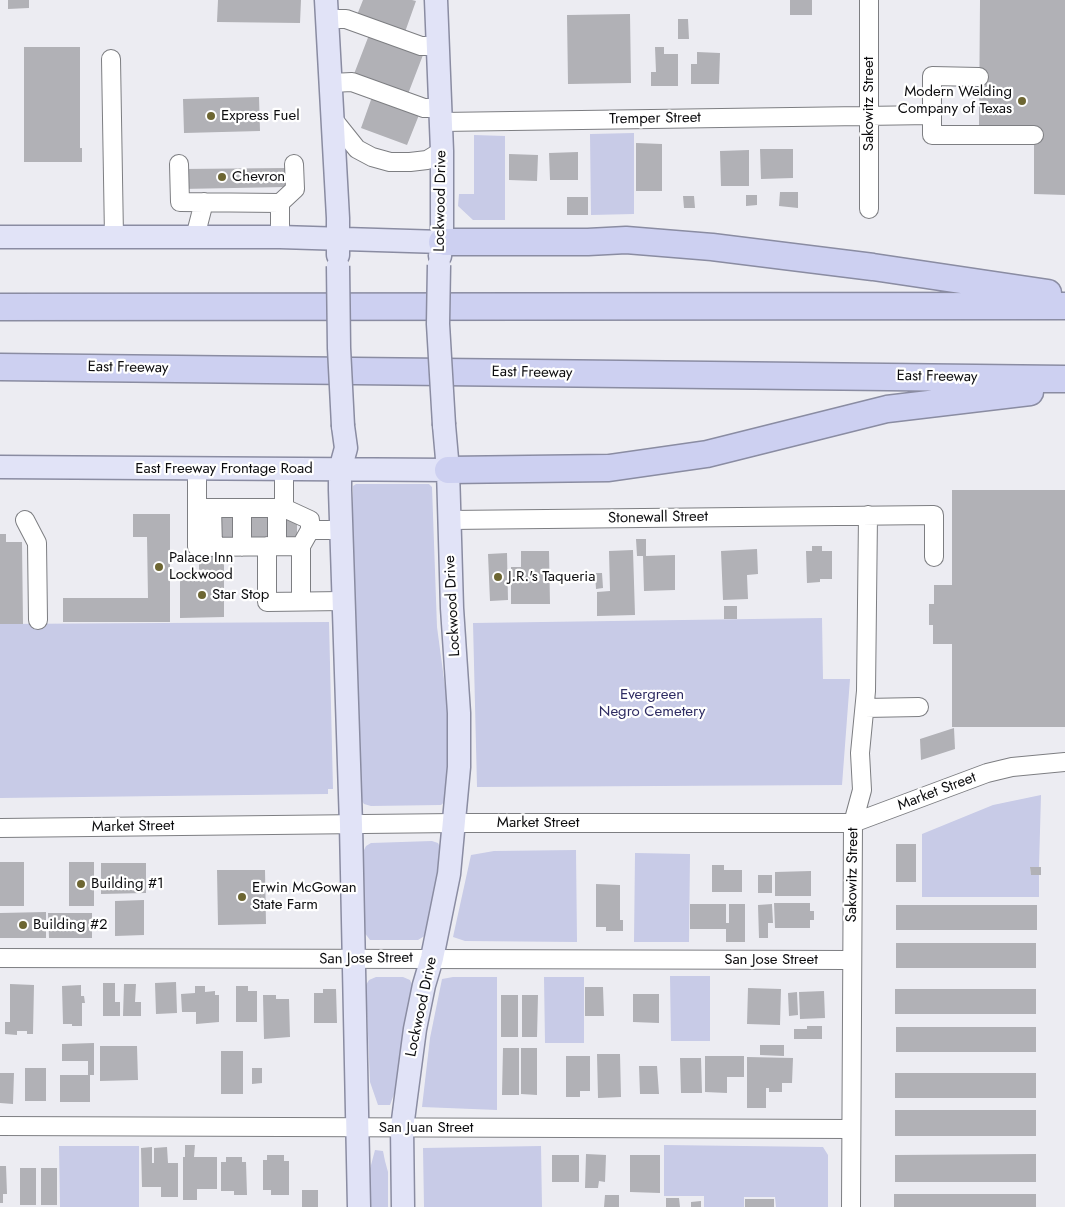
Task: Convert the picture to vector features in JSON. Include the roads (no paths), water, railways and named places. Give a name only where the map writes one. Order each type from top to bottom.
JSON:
[{"type":"highway","points":[[441,253],[626,240],[702,246],[873,267],[1065,295]]},
{"type":"highway","points":[[0,307],[1065,306]]},
{"type":"highway","name":"East Freeway","points":[[0,366],[1065,378]]},
{"type":"highway","points":[[448,470],[609,468],[707,454],[887,409],[1065,387]]},
{"type":"main road","name":"Lockwood Drive","points":[[403,1207],[402,1128],[415,1029],[450,874],[460,766],[452,608],[448,470],[438,324],[442,151],[436,0]]},
{"type":"main road","points":[[326,10],[338,240],[339,348],[346,448],[340,470],[351,825],[359,1207]]},
{"type":"main road","points":[[0,237],[280,237],[338,240],[441,253]]},
{"type":"main road","name":"East Freeway Frontage Road","points":[[0,467],[448,470]]},
{"type":"street","name":"Sakowitz Street","points":[[869,0],[869,209]]},
{"type":"street","points":[[326,10],[421,46],[438,46]]},
{"type":"street","points":[[111,59],[114,237]]},
{"type":"street","points":[[979,77],[932,76],[932,135],[1034,135]]},
{"type":"street","name":"Tremper Street","points":[[331,83],[352,82],[440,115],[932,115]]},
{"type":"street","points":[[333,119],[357,149],[372,157],[390,162],[410,162],[427,160],[442,151]]},
{"type":"street","points":[[179,164],[180,202],[280,203],[295,189],[294,164]]},
{"type":"street","points":[[195,237],[204,202]]},
{"type":"street","points":[[280,203],[280,237]]},
{"type":"street","points":[[197,468],[213,547],[300,546]]},
{"type":"street","points":[[284,468],[280,508],[272,546],[267,602],[343,601]]},
{"type":"street","points":[[205,508],[280,508],[310,520],[310,530],[300,546],[301,601]]},
{"type":"street","points":[[242,508],[242,547]]},
{"type":"street","name":"Sakowitz Street","points":[[851,1207],[853,824],[862,790],[860,753],[865,708],[868,515]]},
{"type":"street","name":"Stonewall Street","points":[[449,520],[934,515],[934,557]]},
{"type":"street","points":[[25,520],[37,543],[38,620]]},
{"type":"street","points":[[310,530],[342,530]]},
{"type":"street","points":[[865,708],[919,707]]},
{"type":"street","name":"Market Street","points":[[0,828],[455,824],[853,824],[987,773],[1012,767],[1065,762]]},
{"type":"street","name":"San Jose Street","points":[[0,958],[852,960]]},
{"type":"street","name":"San Juan Street","points":[[0,1126],[851,1129]]},
{"type":"place","name":"Modern Welding Company of Texas","points":[[1022,101]]},
{"type":"place","name":"Express Fuel","points":[[211,116]]},
{"type":"place","name":"Chevron","points":[[222,177]]},
{"type":"place","name":"Palace Inn Lockwood","points":[[159,567]]},
{"type":"place","name":"J.R.'s Taqueria","points":[[498,577]]},
{"type":"place","name":"Star Stop","points":[[202,595]]},
{"type":"place","name":"Building #1","points":[[81,884]]},
{"type":"place","name":"Erwin McGowan State Farm","points":[[242,897]]},
{"type":"place","name":"Building #2","points":[[23,925]]},
{"type":"park label","name":"Evergreen Negro Cemetery","points":[[652,704]]}]
